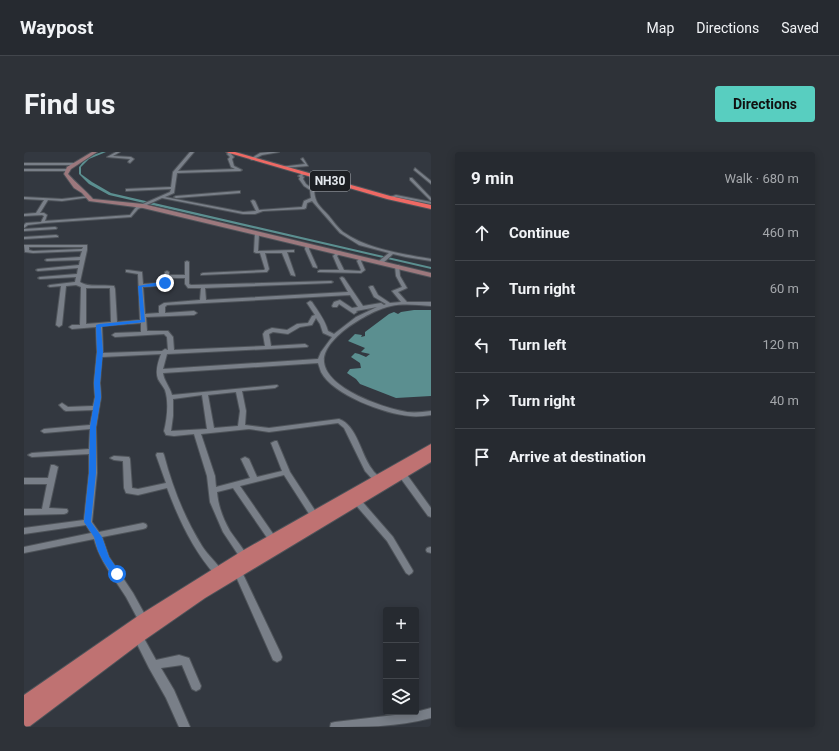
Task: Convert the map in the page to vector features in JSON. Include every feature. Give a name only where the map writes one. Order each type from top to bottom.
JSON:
[{"type":"highway","name":"NH30","points":[[230,152],[389,198],[431,207]]},
{"type":"main road","points":[[24,720],[42,699],[143,629],[219,573],[357,501],[401,471],[431,448]]},
{"type":"main road","points":[[143,629],[238,572],[248,558],[273,540],[314,515],[377,479],[401,471],[431,457]]},
{"type":"main road","points":[[24,705],[42,699]]},
{"type":"street","points":[[24,170],[67,170],[95,152]]},
{"type":"street","points":[[118,152],[109,157],[131,158],[130,162]]},
{"type":"street","points":[[172,196],[174,174],[181,163],[192,152]]},
{"type":"street","points":[[174,174],[240,170],[233,167],[230,159],[232,157],[229,154],[230,152]]},
{"type":"street","points":[[252,158],[261,154],[277,152]]},
{"type":"street","points":[[112,155],[132,156]]},
{"type":"street","points":[[282,167],[307,165],[303,159]]},
{"type":"street","points":[[24,164],[75,164]]},
{"type":"street","points":[[414,169],[431,183]]},
{"type":"street","points":[[67,170],[66,175],[75,186],[94,200],[144,206],[431,275]]},
{"type":"street","points":[[174,174],[223,174]]},
{"type":"street","points":[[303,174],[300,175],[302,177],[301,179],[304,184],[312,190],[313,199],[341,232],[361,244],[391,253],[431,260]]},
{"type":"street","points":[[411,179],[431,201]]},
{"type":"street","points":[[127,190],[172,188]]},
{"type":"street","points":[[24,219],[44,220],[129,217],[137,208],[157,199],[172,196],[239,192]]},
{"type":"street","points":[[172,196],[224,210],[243,213],[304,207],[304,203],[313,199]]},
{"type":"street","points":[[389,198],[396,196],[431,201]]},
{"type":"street","points":[[24,198],[62,200],[89,197]]},
{"type":"street","points":[[37,214],[46,200]]},
{"type":"street","points":[[253,201],[258,212]]},
{"type":"street","points":[[224,203],[224,210]]},
{"type":"street","points":[[286,203],[289,208]]},
{"type":"street","points":[[24,215],[46,215],[40,224],[24,225]]},
{"type":"street","points":[[24,230],[55,235],[24,238]]},
{"type":"street","points":[[257,234],[255,251],[292,251]]},
{"type":"street","points":[[308,245],[307,249],[318,269],[342,272],[362,271],[359,261],[361,258]]},
{"type":"street","points":[[25,246],[84,246],[85,250],[77,283]]},
{"type":"street","points":[[284,251],[293,274]]},
{"type":"street","points":[[203,274],[265,271],[267,268],[262,252]]},
{"type":"street","points":[[340,252],[335,256],[342,272]]},
{"type":"street","points":[[381,262],[391,253]]},
{"type":"street","points":[[47,260],[83,258]]},
{"type":"street","points":[[187,262],[188,286],[203,287],[331,282]]},
{"type":"street","points":[[38,270],[80,266]]},
{"type":"street","points":[[397,266],[398,276],[405,287],[395,291],[404,302]]},
{"type":"street","points":[[128,271],[140,273],[144,333]]},
{"type":"street","points":[[40,278],[79,274]]},
{"type":"street","points":[[140,286],[164,284],[166,274],[187,276]]},
{"type":"street","points":[[342,278],[361,308]]},
{"type":"street","points":[[50,286],[77,283],[80,286],[105,285],[112,287],[114,324]]},
{"type":"street","points":[[298,283],[301,295]]},
{"type":"street","points":[[59,325],[64,285]]},
{"type":"street","points":[[83,326],[84,286]]},
{"type":"street","points":[[203,287],[203,302]]},
{"type":"street","points":[[371,287],[376,296],[388,303]]},
{"type":"street","points":[[162,315],[163,305],[351,293]]},
{"type":"street","points":[[420,304],[431,298]]},
{"type":"street","points":[[335,306],[336,303],[340,302],[361,318]]},
{"type":"street","points":[[404,302],[379,308],[361,318],[335,336],[325,350],[321,361],[323,369],[330,381],[340,389],[354,396],[397,412],[408,414],[431,413]]},
{"type":"street","points":[[351,310],[388,303],[404,302],[431,304]]},
{"type":"street","points":[[310,303],[318,315],[325,332],[335,336]]},
{"type":"street","points":[[72,327],[114,324],[162,315],[194,313]]},
{"type":"street","points":[[268,347],[267,332],[272,330],[284,332],[291,331],[299,325],[310,324],[314,317],[318,315]]},
{"type":"street","points":[[99,325],[100,355],[97,383],[98,397],[93,427],[93,451],[88,522],[98,537],[106,559],[130,596],[143,629],[154,665],[170,694],[184,727]]},
{"type":"street","points":[[115,335],[166,332],[170,336],[168,351],[160,371],[169,397],[170,420],[167,431],[168,433],[174,434],[257,427],[269,430],[339,421],[347,427],[369,471],[377,479]]},
{"type":"street","points":[[100,355],[305,346]]},
{"type":"street","points":[[160,371],[321,361]]},
{"type":"street","points":[[169,397],[275,386]]},
{"type":"street","points":[[240,390],[243,410],[241,428]]},
{"type":"street","points":[[205,394],[211,431]]},
{"type":"street","points":[[62,405],[66,409],[96,408]]},
{"type":"street","points":[[44,432],[93,427]]},
{"type":"street","points":[[197,432],[211,476],[214,502],[221,520],[227,532],[248,558]]},
{"type":"street","points":[[275,442],[286,472],[314,515]]},
{"type":"street","points":[[32,456],[93,451]]},
{"type":"street","points":[[160,455],[170,485],[189,532],[219,573]]},
{"type":"street","points":[[114,458],[124,458],[127,462],[129,491],[138,492],[170,485]]},
{"type":"street","points":[[245,459],[254,479]]},
{"type":"street","points":[[46,511],[54,467]]},
{"type":"street","points":[[401,471],[431,514]]},
{"type":"street","points":[[213,490],[286,472]]},
{"type":"street","points":[[24,481],[51,481]]},
{"type":"street","points":[[235,484],[273,540]]},
{"type":"street","points":[[357,501],[390,539],[409,571]]},
{"type":"street","points":[[24,512],[64,511]]},
{"type":"street","points":[[24,531],[88,522]]},
{"type":"street","points":[[24,550],[98,537],[144,526]]},
{"type":"street","points":[[238,572],[277,657]]},
{"type":"street","points":[[154,665],[179,660],[185,661],[196,686]]},
{"type":"street","points":[[335,727],[366,725],[431,714]]},
{"type":"shaded area","points":[[431,310],[431,396],[396,398],[360,384],[356,379],[347,373],[350,369],[361,368],[360,363],[351,357],[355,353],[366,357],[370,354],[361,352],[365,348],[348,341],[355,334],[362,335],[361,337],[365,336],[365,332],[389,314],[394,312],[398,314],[401,312]]},
{"type":"waterway","points":[[105,152],[88,158],[80,167],[80,174],[98,188],[110,194],[431,268]]},
{"type":"route","points":[[117,574],[106,559],[98,537],[88,522],[94,448],[93,427],[98,397],[97,383],[100,352],[99,325],[143,321],[140,286],[165,283]]}]
